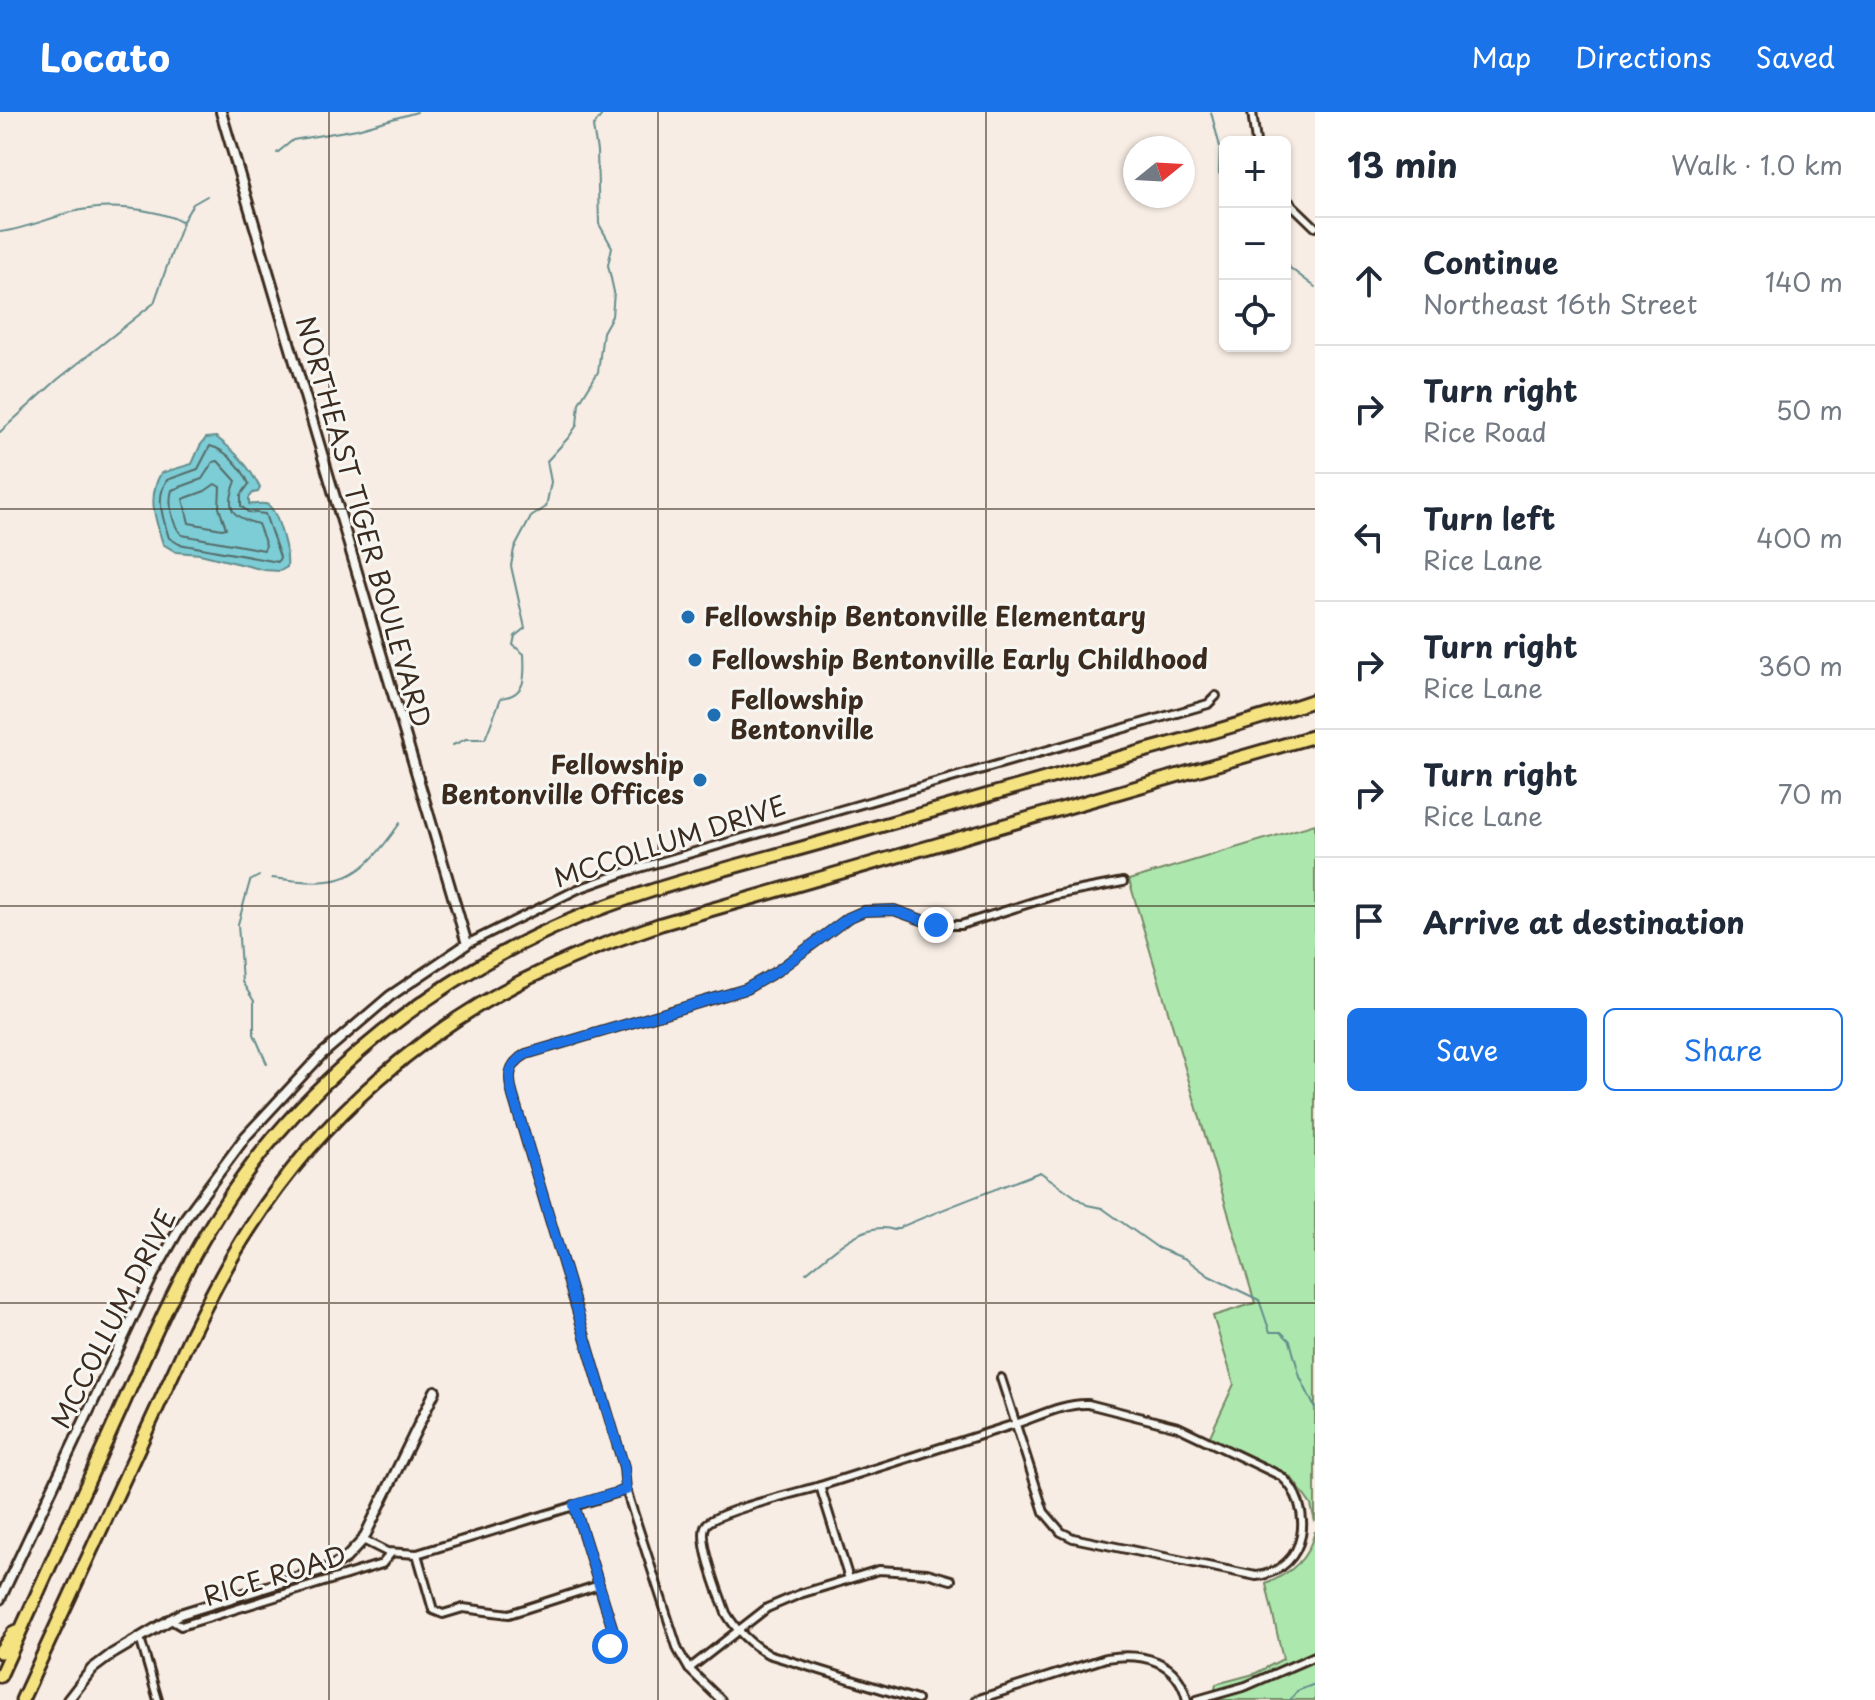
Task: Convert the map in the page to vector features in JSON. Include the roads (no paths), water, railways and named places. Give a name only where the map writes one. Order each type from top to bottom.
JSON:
[{"type":"highway","points":[[0,1676],[162,1319],[218,1213],[254,1163],[294,1117],[373,1042],[435,994],[487,961],[542,933],[642,895],[1315,700]]},
{"type":"highway","points":[[23,1700],[189,1339],[218,1281],[251,1226],[289,1174],[331,1125],[378,1080],[429,1040],[539,972],[599,945],[676,920],[1315,736]]},
{"type":"highway","points":[[0,1652],[33,1605]]},
{"type":"street","name":"NORTHEAST TIGER BOULEVARD","points":[[221,112],[467,944]]},
{"type":"street","points":[[1252,112],[1255,136]]},
{"type":"street","points":[[1291,204],[1315,227]]},
{"type":"street","name":"MCCOLLUM DRIVE","points":[[0,1599],[153,1275],[190,1211],[246,1136],[321,1055],[390,996],[467,944],[578,889],[629,871],[1208,704],[1216,696]]},
{"type":"street","points":[[721,1700],[689,1669],[678,1650],[626,1490],[624,1467],[509,1082],[510,1070],[516,1060],[526,1054],[746,989],[777,971],[848,918],[864,911],[894,910],[936,925],[961,925],[1055,895],[1123,882]]},
{"type":"street","points":[[917,1700],[768,1654],[753,1646],[726,1613],[704,1540],[704,1528],[714,1518],[1015,1424],[1088,1404],[1178,1427],[1289,1481],[1306,1507],[1306,1535],[1297,1556],[1282,1569],[1256,1576],[1073,1538],[1061,1532],[1044,1512],[1015,1424],[1001,1378]]},
{"type":"street","points":[[68,1700],[92,1669],[169,1619],[331,1567],[346,1558],[363,1540],[435,1391]]},
{"type":"street","points":[[820,1486],[849,1579]]},
{"type":"street","name":"RICE ROAD","points":[[363,1540],[391,1553],[417,1554],[626,1490]]},
{"type":"street","points":[[574,1505],[614,1633],[610,1646]]},
{"type":"street","name":"RICE ROAD","points":[[169,1619],[181,1626],[382,1564],[391,1553]]},
{"type":"street","points":[[417,1554],[435,1613],[463,1608],[509,1614],[599,1585]]},
{"type":"street","points":[[689,1669],[767,1608],[778,1603],[879,1570],[927,1573],[951,1580]]},
{"type":"street","points":[[140,1638],[158,1700]]},
{"type":"street","points":[[976,1700],[1127,1654],[1148,1657],[1169,1668],[1181,1682],[1187,1700]]},
{"type":"street","points":[[1197,1700],[1246,1686],[1315,1656]]},
{"type":"water","points":[[216,437],[241,460],[260,488],[249,498],[249,504],[266,504],[272,509],[282,534],[287,561],[287,567],[280,571],[176,552],[163,544],[153,500],[161,473],[192,464],[206,438]]},
{"type":"waterway","points":[[277,153],[293,140],[357,129],[417,112]]},
{"type":"waterway","points":[[453,745],[466,739],[485,739],[501,698],[516,693],[523,683],[524,654],[513,645],[515,636],[525,628],[511,566],[514,549],[531,517],[546,507],[551,482],[547,461],[577,425],[579,403],[598,372],[603,332],[612,316],[614,292],[608,265],[612,247],[599,224],[597,151],[593,127],[604,112]]},
{"type":"waterway","points":[[1211,112],[1219,143]]},
{"type":"waterway","points":[[0,432],[57,380],[154,303],[183,221],[193,204],[207,196]]},
{"type":"waterway","points":[[0,232],[85,209],[113,207],[142,210],[182,221]]},
{"type":"waterway","points":[[1291,269],[1315,287]]},
{"type":"waterway","points":[[272,878],[316,882],[347,876],[372,858],[400,823]]},
{"type":"waterway","points":[[259,876],[250,881],[238,924],[242,982],[254,1001],[254,1034],[267,1064]]},
{"type":"waterway","points":[[806,1273],[858,1234],[882,1228],[894,1230],[1040,1172],[1087,1205],[1102,1208],[1158,1248],[1186,1259],[1209,1276],[1259,1300],[1270,1332],[1281,1332],[1290,1341],[1300,1377],[1315,1408]]},
{"type":"waterway","points":[[1290,1700],[1297,1691],[1315,1684]]},
{"type":"place","name":"Fellowship Bentonville Elementary","points":[[688,617]]},
{"type":"place","name":"Fellowship Bentonville Early Childhood","points":[[695,660]]},
{"type":"place","name":"Fellowship Bentonville","points":[[714,715]]},
{"type":"place","name":"Fellowship Bentonville Offices","points":[[700,780]]}]
